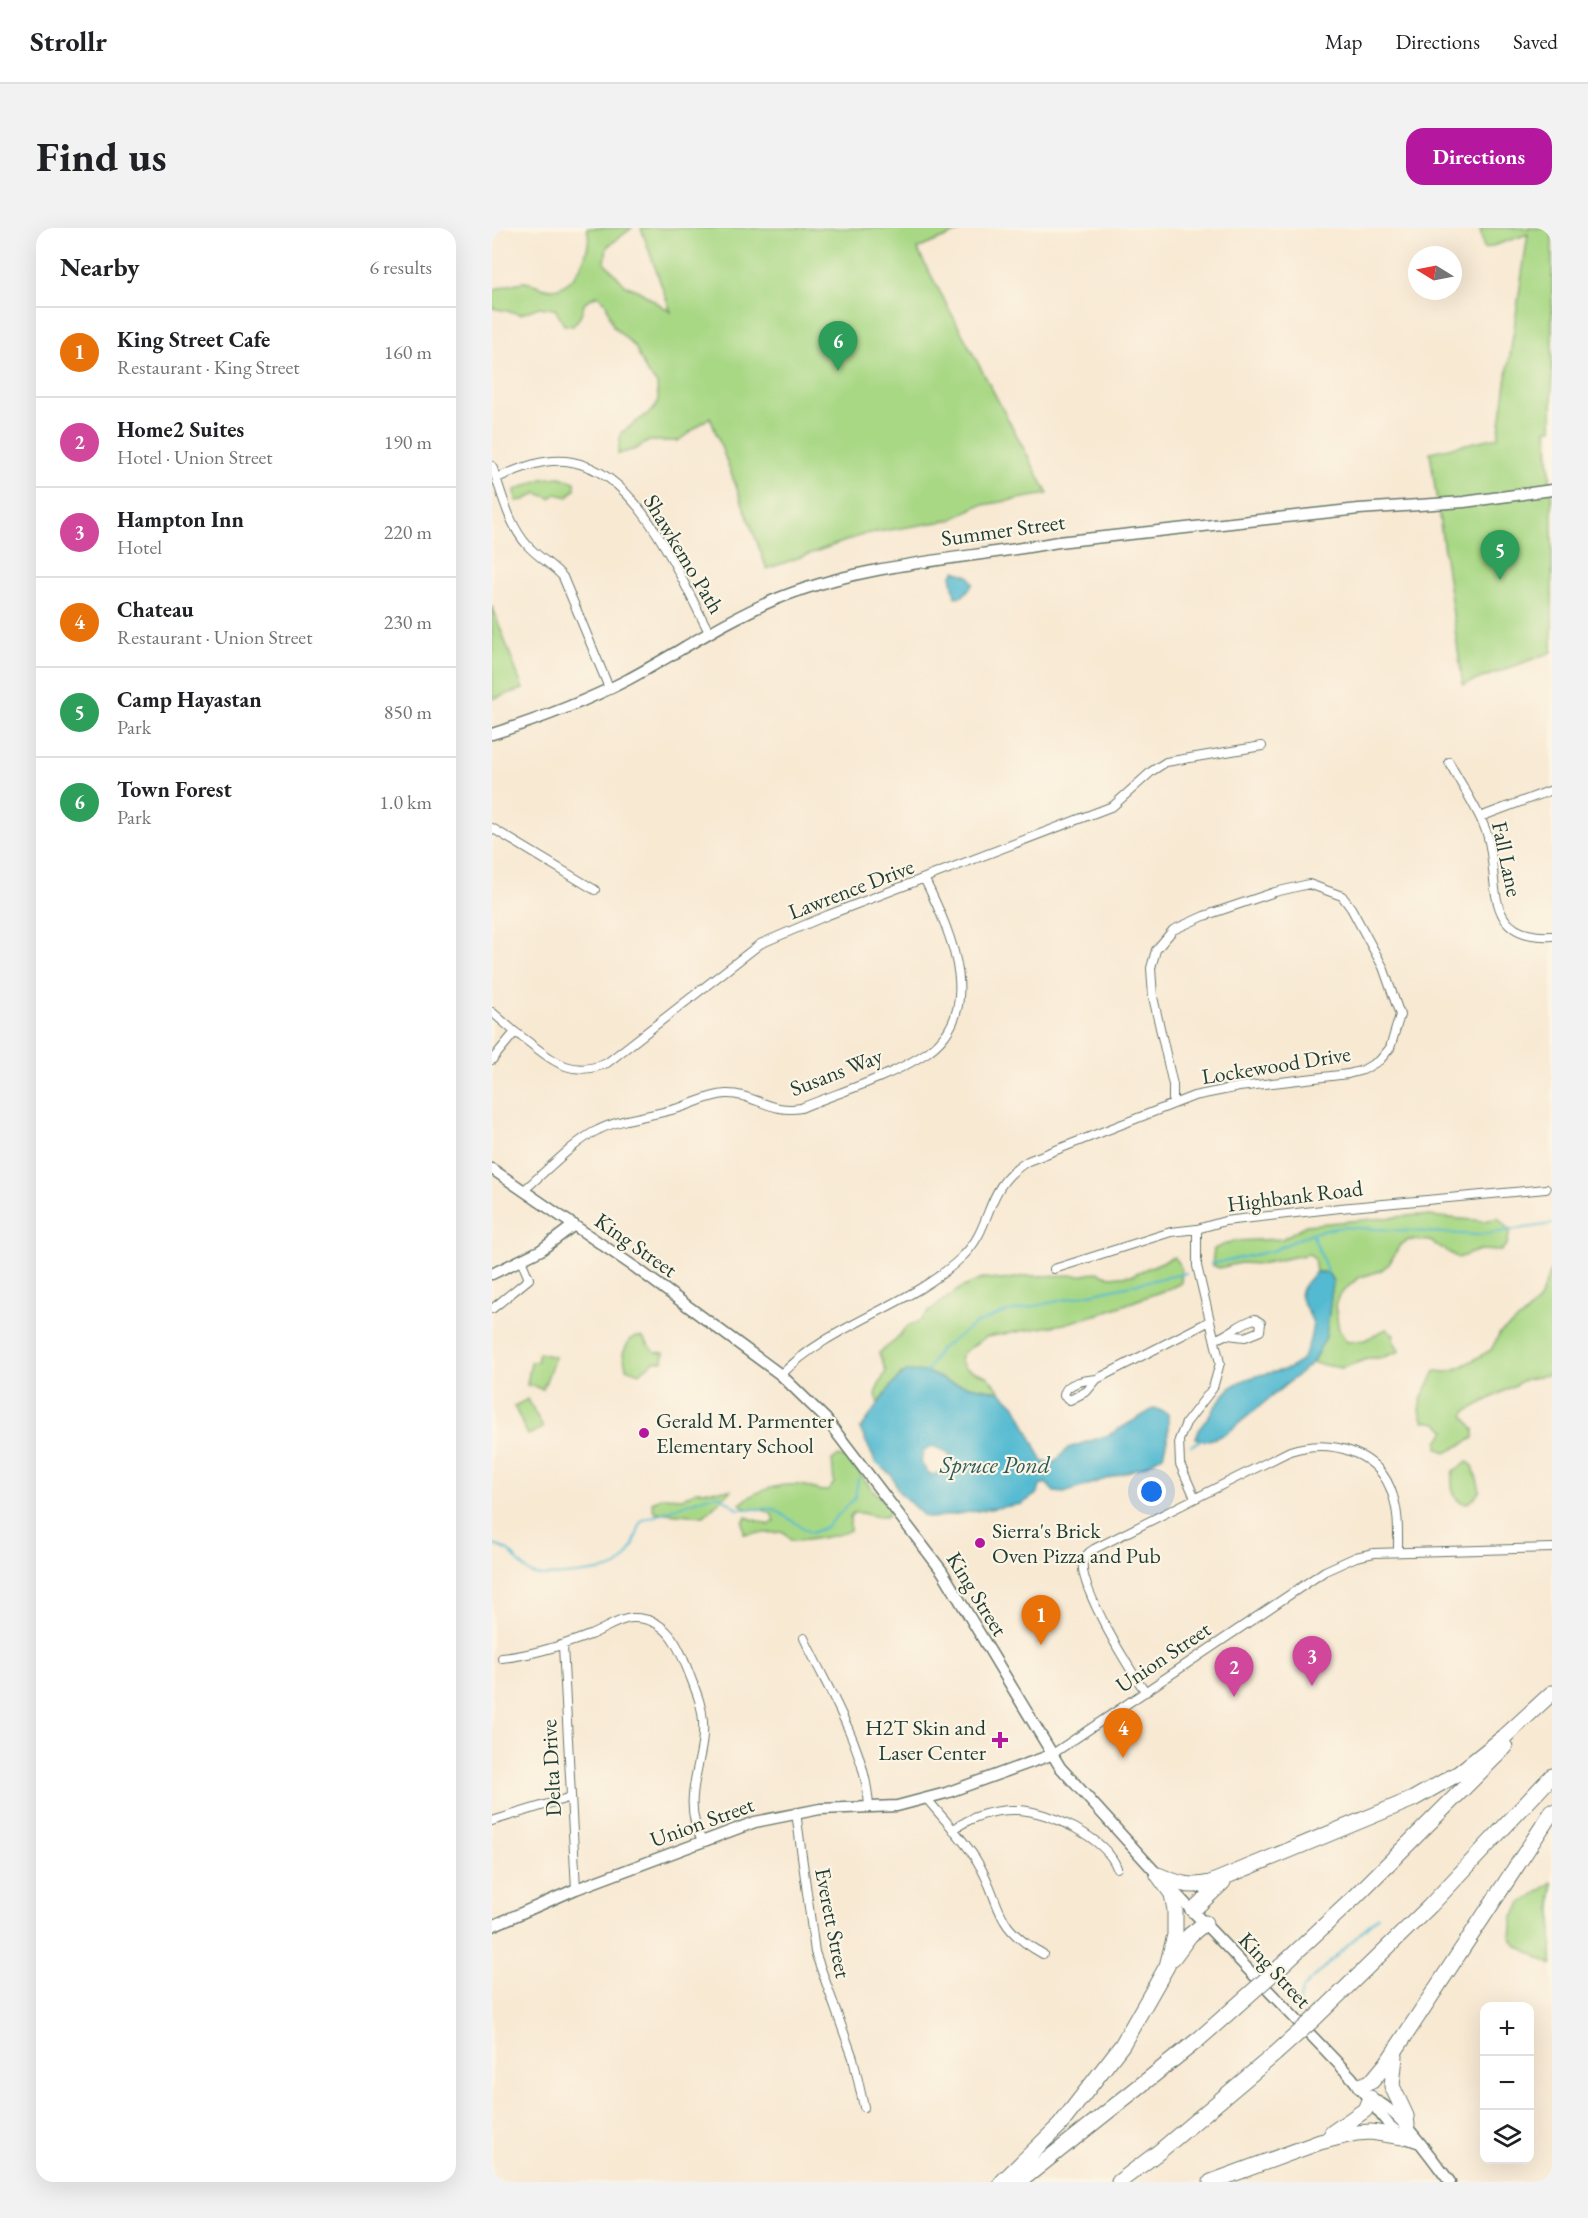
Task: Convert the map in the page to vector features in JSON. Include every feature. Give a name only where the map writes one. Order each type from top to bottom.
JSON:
[{"type":"highway","points":[[1158,1875],[1184,1885],[1194,1886],[1230,1876],[1413,1799],[1459,1773],[1552,1695]]},
{"type":"highway","points":[[1019,2182],[1199,2039],[1280,1967],[1356,1896],[1552,1695]]},
{"type":"highway","points":[[1119,2182],[1160,2151],[1314,2019],[1430,1906],[1552,1776]]},
{"type":"highway","points":[[1320,2142],[1360,2115],[1372,2081],[1397,2047],[1552,1812]]},
{"type":"highway","points":[[1158,1875],[1172,1894],[1175,1910],[1175,1935],[1167,1966]]},
{"type":"highway","points":[[1193,1910],[1230,1876]]},
{"type":"highway","points":[[1002,2182],[1060,2125],[1122,2045],[1167,1966],[1190,1935],[1205,1923]]},
{"type":"highway","points":[[1211,2182],[1320,2142],[1371,2132],[1409,2135],[1406,2116],[1392,2086],[1397,2047]]},
{"type":"main road","name":"Summer Street","points":[[492,734],[609,688],[709,632],[775,600],[814,586],[940,558],[1223,523],[1359,509],[1464,502],[1552,490]]},
{"type":"main road","name":"King Street","points":[[492,1169],[574,1225],[781,1375],[826,1419],[942,1570],[1051,1755],[1158,1875],[1367,2095],[1374,2108],[1409,2135],[1450,2182]]},
{"type":"main road","points":[[492,1274],[541,1250],[574,1225]]},
{"type":"main road","name":"Union Street","points":[[492,1926],[576,1889],[755,1822],[820,1809],[892,1807],[927,1799],[1051,1755]]},
{"type":"street","name":"Shawkemo Path","points":[[496,478],[519,469],[553,461],[571,461],[602,474],[642,511],[709,632]]},
{"type":"street","points":[[492,466],[517,532],[530,548],[554,566],[563,577],[609,688]]},
{"type":"street","name":"Lawrence Drive","points":[[492,1012],[515,1032],[561,1065],[575,1070],[593,1069],[607,1063],[760,944],[838,911],[925,880],[1113,806],[1152,771],[1166,762],[1262,746]]},
{"type":"street","name":"Fall Lane","points":[[1449,762],[1480,817],[1491,848],[1497,906],[1514,928],[1527,933],[1552,936]]},
{"type":"street","points":[[1480,817],[1552,790]]},
{"type":"street","points":[[492,828],[595,890]]},
{"type":"street","name":"Susans Way","points":[[523,1191],[586,1136],[615,1124],[682,1107],[709,1096],[725,1094],[736,1094],[782,1110],[801,1108],[922,1056],[945,1036],[952,1026],[960,986],[958,963],[925,880]]},
{"type":"street","name":"Lockewood Drive","points":[[781,1375],[804,1354],[937,1279],[962,1257],[981,1231],[996,1191],[1009,1173],[1028,1161],[1173,1102],[1239,1087],[1348,1074],[1363,1070],[1380,1060],[1390,1048],[1400,1015],[1383,967],[1352,908],[1342,896],[1309,884],[1275,892],[1173,930],[1156,950],[1151,968],[1153,997],[1173,1085],[1173,1102]]},
{"type":"street","points":[[492,1060],[515,1032]]},
{"type":"street","name":"Highbank Road","points":[[1054,1269],[1178,1230],[1197,1229],[1225,1221],[1546,1189]]},
{"type":"street","points":[[1194,1498],[1180,1464],[1179,1440],[1186,1423],[1216,1382],[1220,1363],[1197,1266],[1197,1229]]},
{"type":"street","points":[[492,1309],[529,1279],[521,1260]]},
{"type":"street","points":[[1097,1379],[1210,1321]]},
{"type":"street","points":[[1216,1340],[1228,1335]]},
{"type":"street","points":[[1146,1692],[1087,1590],[1083,1559],[1094,1549],[1290,1452],[1318,1444],[1333,1446],[1367,1461],[1385,1479],[1395,1503],[1398,1552]]},
{"type":"street","name":"Union Street","points":[[1051,1755],[1325,1570],[1356,1557],[1398,1552],[1552,1548]]},
{"type":"street","points":[[502,1658],[531,1655],[563,1646],[623,1620],[643,1619],[659,1624],[670,1634],[677,1644],[700,1700],[704,1723],[692,1800],[695,1826],[702,1841]]},
{"type":"street","points":[[804,1638],[863,1764],[868,1787],[869,1808]]},
{"type":"street","name":"Delta Drive","points":[[563,1646],[576,1889]]},
{"type":"street","points":[[492,1821],[571,1797]]},
{"type":"street","points":[[927,1799],[979,1863],[1008,1928],[1023,1943],[1042,1954]]},
{"type":"street","points":[[953,1830],[968,1820],[987,1814],[1025,1811],[1058,1821],[1086,1835],[1110,1853],[1117,1868]]},
{"type":"street","name":"Everett Street","points":[[796,1812],[817,1959],[855,2066],[864,2107]]},
{"type":"green space","points":[[587,228],[632,228],[607,247],[605,263],[625,285],[639,291],[671,312],[641,228],[968,228],[917,249],[1048,494],[977,506],[951,520],[865,534],[767,569],[710,417],[678,441],[649,441],[636,449],[618,454],[621,433],[654,409],[658,400],[657,384],[646,371],[635,347],[613,326],[606,303],[597,295],[585,302],[580,317],[573,326],[564,325],[555,309],[539,307],[521,314],[492,308],[492,290],[524,282],[551,289],[568,282],[581,266],[585,256],[588,246]]},
{"type":"green space","points":[[1480,228],[1552,228],[1552,429],[1547,429],[1552,507],[1552,652],[1463,685],[1430,452],[1498,437],[1528,234],[1484,249]]},
{"type":"green space","points":[[560,477],[575,482],[575,489],[568,497],[556,494],[550,498],[537,493],[525,500],[516,501],[515,490],[542,479]]},
{"type":"green space","points":[[492,606],[523,689],[492,699]]},
{"type":"green space","points":[[1417,1215],[1484,1221],[1498,1218],[1510,1231],[1507,1244],[1501,1251],[1480,1250],[1458,1258],[1430,1241],[1409,1240],[1400,1245],[1389,1264],[1380,1271],[1358,1278],[1339,1295],[1335,1305],[1339,1330],[1347,1342],[1365,1340],[1386,1329],[1394,1334],[1393,1340],[1400,1351],[1342,1368],[1312,1363],[1324,1334],[1333,1281],[1324,1272],[1316,1272],[1314,1258],[1309,1254],[1260,1264],[1240,1263],[1219,1268],[1212,1265],[1214,1249],[1233,1241],[1282,1239],[1306,1225]]},
{"type":"green space","points":[[1174,1257],[1181,1269],[1181,1283],[1171,1288],[1064,1324],[986,1337],[963,1353],[960,1359],[965,1368],[987,1376],[1001,1392],[949,1382],[927,1372],[901,1374],[884,1399],[877,1402],[876,1391],[886,1371],[879,1353],[896,1340],[905,1328],[921,1320],[934,1307],[961,1288],[984,1278],[1002,1280],[1027,1276],[1084,1275],[1098,1272],[1110,1277],[1132,1275]]},
{"type":"green space","points":[[1552,1267],[1552,1374],[1524,1380],[1467,1411],[1464,1416],[1474,1429],[1474,1438],[1446,1453],[1438,1448],[1438,1441],[1446,1431],[1438,1423],[1424,1421],[1420,1408],[1435,1371],[1446,1372],[1461,1367],[1491,1350],[1500,1333],[1526,1314],[1539,1300]]},
{"type":"green space","points":[[642,1337],[655,1352],[664,1353],[663,1361],[655,1361],[639,1373],[626,1368],[623,1353],[630,1339]]},
{"type":"green space","points":[[539,1353],[555,1357],[543,1389],[527,1385],[531,1362],[537,1362]]},
{"type":"green space","points":[[528,1399],[543,1428],[528,1435],[514,1406]]},
{"type":"green space","points":[[839,1456],[848,1459],[889,1506],[888,1516],[878,1517],[853,1513],[850,1517],[850,1530],[813,1539],[791,1541],[784,1532],[744,1534],[743,1522],[746,1517],[769,1525],[775,1521],[768,1512],[748,1510],[740,1504],[754,1494],[779,1486],[796,1485],[828,1491],[834,1483],[832,1460]]},
{"type":"green space","points":[[1468,1462],[1473,1466],[1480,1490],[1468,1503],[1463,1503],[1458,1500],[1452,1488],[1453,1471]]},
{"type":"green space","points":[[731,1490],[704,1516],[654,1512],[652,1502],[663,1497],[683,1498],[696,1491]]},
{"type":"green space","points":[[1552,1882],[1552,1965],[1516,1945],[1511,1937],[1513,1916],[1521,1904]]},
{"type":"water","points":[[955,571],[969,576],[973,584],[963,596],[955,597],[951,576]]},
{"type":"water","points":[[1316,1272],[1328,1273],[1333,1281],[1326,1337],[1312,1363],[1226,1434],[1206,1441],[1196,1438],[1198,1430],[1231,1387],[1251,1377],[1287,1369],[1304,1356],[1313,1323],[1302,1302],[1301,1292]]},
{"type":"water","name":"Spruce Pond","points":[[909,1371],[927,1372],[949,1382],[1001,1392],[1017,1408],[1043,1462],[1055,1462],[1068,1448],[1109,1435],[1155,1408],[1168,1414],[1168,1436],[1163,1455],[1145,1466],[1064,1493],[1054,1492],[1046,1483],[1040,1486],[1038,1493],[1022,1504],[931,1518],[924,1516],[899,1492],[891,1475],[875,1461],[860,1429],[889,1388]],"holes":[[[934,1446],[949,1454],[951,1462],[943,1471],[933,1475],[928,1473],[921,1463],[923,1451]]]},
{"type":"waterway","points":[[1211,1264],[1272,1251],[1312,1233],[1341,1227],[1478,1235],[1552,1224]]},
{"type":"waterway","points":[[1312,1233],[1327,1270],[1326,1275]]},
{"type":"waterway","points":[[925,1375],[939,1350],[975,1324],[1003,1313],[1186,1273]]},
{"type":"waterway","points":[[1191,1446],[1202,1439]]},
{"type":"waterway","points":[[878,1461],[876,1463],[885,1467]]},
{"type":"waterway","points":[[492,1545],[511,1553],[532,1574],[561,1575],[612,1568],[627,1556],[641,1521],[706,1497],[719,1495],[738,1509],[774,1509],[811,1533],[826,1527],[855,1498],[858,1479]]},
{"type":"waterway","points":[[1298,2006],[1302,1989],[1378,1916]]},
{"type":"place","name":"Town Forest","points":[[838,371]]},
{"type":"place","name":"Camp Hayastan","points":[[1500,580]]},
{"type":"place","name":"Gerald M. Parmenter Elementary School","points":[[644,1433]]},
{"type":"place","name":"Sierra's Brick Oven Pizza and Pub","points":[[980,1543]]},
{"type":"place","name":"King Street Cafe","points":[[1041,1645]]},
{"type":"place","name":"Hampton Inn","points":[[1312,1686]]},
{"type":"place","name":"Home2 Suites","points":[[1234,1697]]},
{"type":"place","name":"H2T Skin and Laser Center","points":[[1000,1740]]},
{"type":"place","name":"Chateau","points":[[1123,1758]]}]
